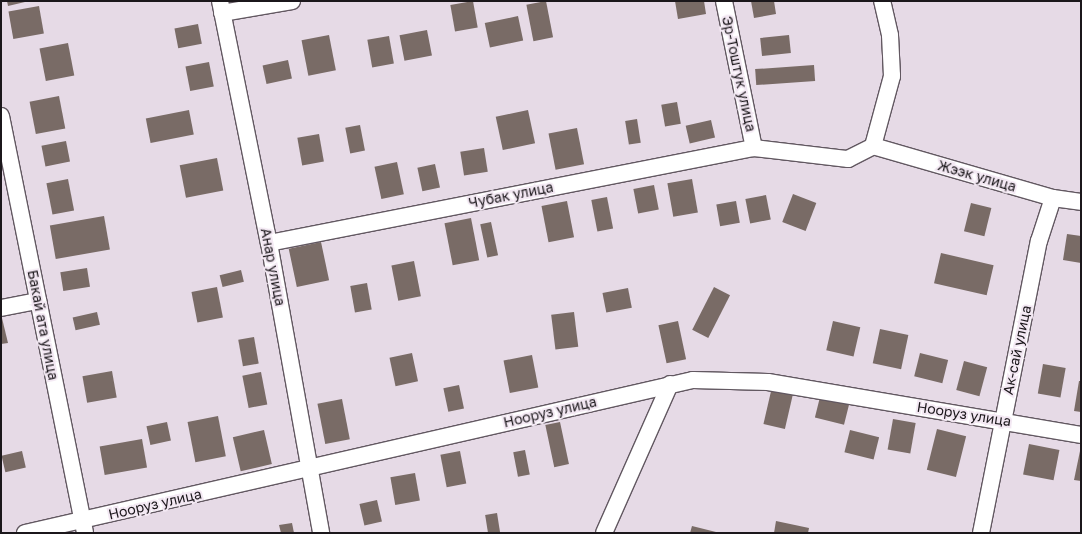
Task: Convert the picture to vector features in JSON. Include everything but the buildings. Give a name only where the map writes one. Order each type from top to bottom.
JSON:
[{"type":"street","points":[[221,7],[292,1]]},
{"type":"street","name":"Эр-Тоштук улица","points":[[724,1],[754,148]]},
{"type":"street","points":[[754,148],[848,159],[873,146],[892,76],[890,35],[882,1]]},
{"type":"street","name":"Анар улица","points":[[221,7],[269,243],[321,533]]},
{"type":"street","name":"Бакай ата улица","points":[[1,116],[84,527]]},
{"type":"street","name":"Жээк улица","points":[[873,146],[1053,198],[1081,202]]},
{"type":"street","name":"Чубак улица","points":[[269,243],[754,148]]},
{"type":"street","name":"Ак-сай улица","points":[[982,533],[1002,420],[1039,241],[1053,198]]},
{"type":"street","points":[[1,308],[38,302]]},
{"type":"street","name":"Нооруз улица","points":[[25,533],[84,527],[310,468],[693,380],[768,382],[1002,420],[1081,435]]},
{"type":"street","points":[[604,533],[670,384]]}]
